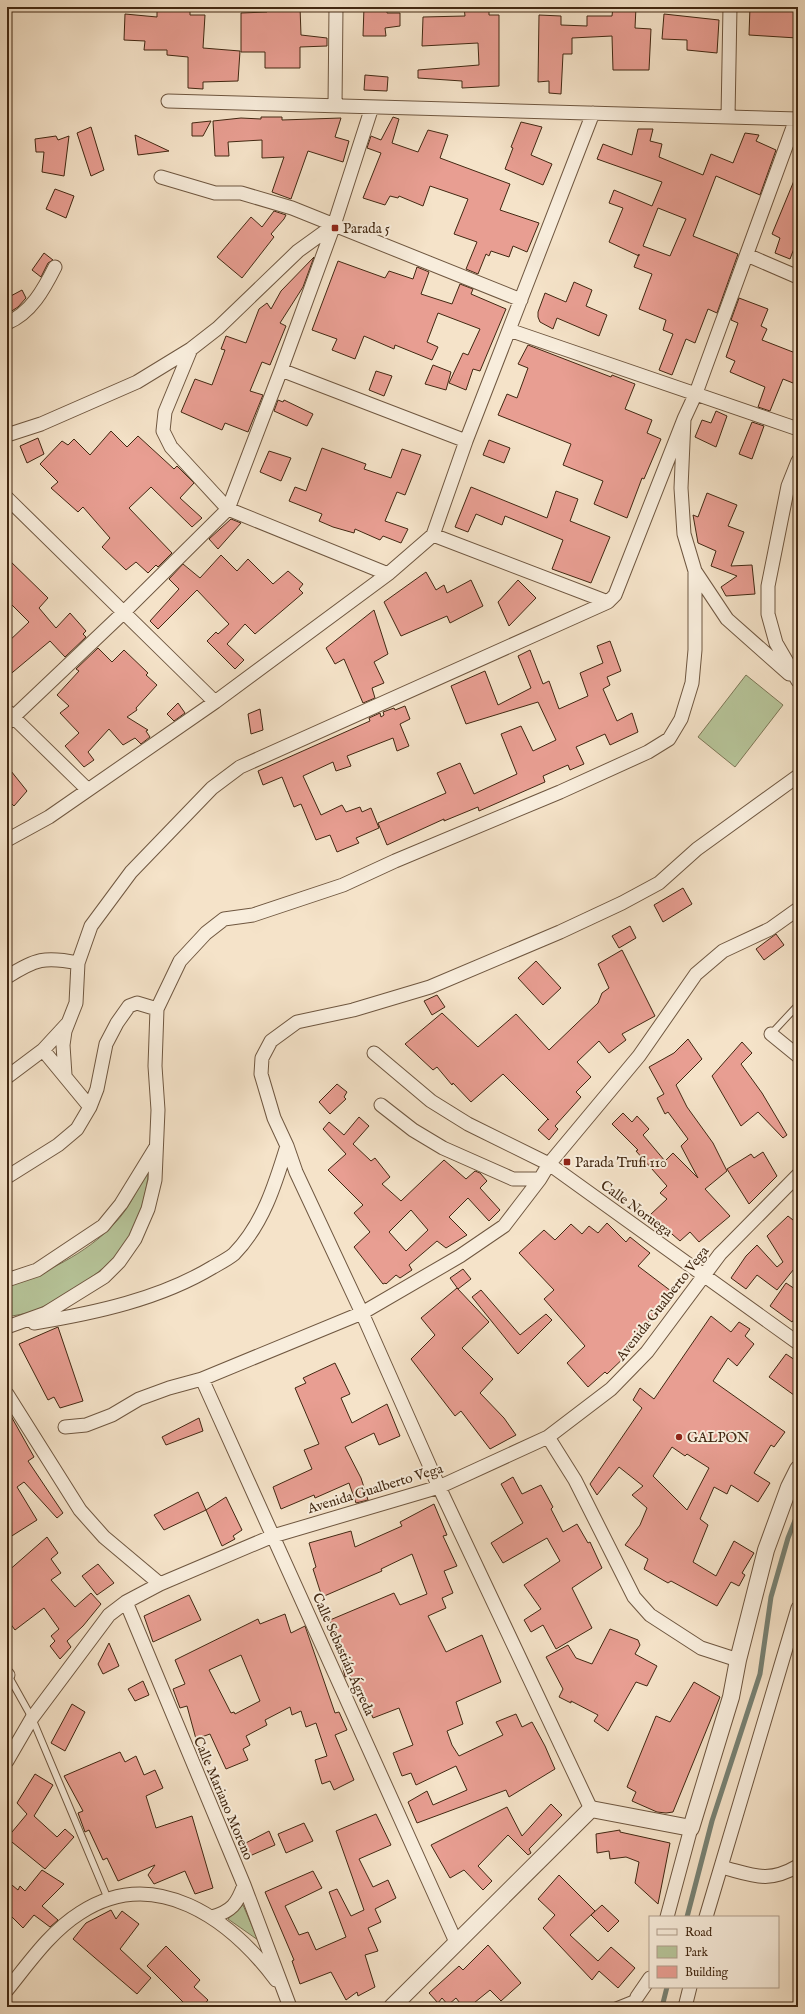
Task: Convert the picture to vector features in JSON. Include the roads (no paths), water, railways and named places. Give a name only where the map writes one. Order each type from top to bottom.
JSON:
[{"type":"street","points":[[335,106],[336,7]]},
{"type":"street","points":[[728,117],[730,7]]},
{"type":"street","points":[[65,1075],[63,1045],[68,1023],[76,1003],[78,963],[91,926],[131,872],[212,788],[240,766],[608,602],[615,595],[684,419],[696,393],[797,119],[168,101]]},
{"type":"street","points":[[87,789],[9,717],[123,613],[228,508],[281,370],[334,225],[372,107]]},
{"type":"street","points":[[7,840],[49,817],[87,789],[215,702],[388,574],[433,535],[466,441],[593,113]]},
{"type":"street","points":[[161,177],[215,193],[241,193],[292,208],[521,300]]},
{"type":"street","points":[[7,435],[41,424],[137,382],[191,350],[218,328],[298,251],[334,225]]},
{"type":"street","points":[[748,254],[798,277]]},
{"type":"street","points":[[7,323],[29,307],[42,291],[55,267]]},
{"type":"street","points":[[509,330],[696,393],[798,430]]},
{"type":"street","points":[[191,350],[165,412],[163,431],[171,447],[228,508],[388,574]]},
{"type":"street","points":[[281,370],[466,441]]},
{"type":"street","points":[[7,1328],[46,1313],[104,1277],[119,1262],[135,1239],[148,1209],[155,1180],[158,1110],[155,1066],[158,1009],[180,961],[206,933],[224,919],[253,915],[343,885],[395,861],[567,789],[648,752],[669,739],[681,719],[692,683],[695,650],[694,571],[684,534],[681,488],[684,419]]},
{"type":"street","points":[[798,461],[788,486],[768,586],[768,614],[776,643],[798,681]]},
{"type":"street","points":[[7,498],[215,702]]},
{"type":"street","points":[[433,535],[608,602]]},
{"type":"street","points":[[694,571],[727,620],[798,681]]},
{"type":"street","points":[[591,1809],[439,1487],[362,1313],[296,1172],[287,1146],[274,1118],[261,1074],[262,1058],[271,1041],[297,1022],[353,1010],[430,987],[560,932],[622,903],[659,883],[697,849],[798,776]]},
{"type":"street","points":[[65,1427],[86,1425],[169,1388],[202,1379],[362,1313],[460,1256],[504,1226],[540,1179],[549,1164],[639,1056],[696,974],[723,951],[770,929],[798,909]]},
{"type":"street","points":[[7,977],[31,963],[51,958],[78,963]]},
{"type":"street","points":[[7,1177],[58,1145],[77,1129],[90,1107],[97,1089],[106,1044],[117,1023],[129,1006],[137,1003],[158,1009]]},
{"type":"street","points":[[7,1077],[43,1050],[68,1023]]},
{"type":"street","points":[[771,1034],[798,1056]]},
{"type":"street","points":[[43,1050],[90,1107]]},
{"type":"street","name":"Calle Noruega","points":[[374,1053],[430,1101],[468,1124],[549,1164],[798,1343]]},
{"type":"street","points":[[381,1105],[413,1130],[450,1151],[513,1179],[540,1179]]},
{"type":"street","points":[[7,1280],[37,1270],[103,1226],[121,1204],[157,1145]]},
{"type":"street","points":[[7,1328],[86,1314],[148,1296],[192,1280],[233,1255],[255,1227],[270,1198],[287,1146]]},
{"type":"street","name":"Avenida Gualberto Vega","points":[[7,1761],[32,1718],[109,1615],[126,1602],[160,1584],[273,1536],[439,1487],[548,1437],[611,1389],[646,1352],[720,1254],[798,1175]]},
{"type":"street","name":"Calle Sebastián Ágreda","points":[[202,1379],[456,1942]]},
{"type":"street","points":[[7,1394],[80,1510],[104,1537],[160,1584]]},
{"type":"street","points":[[548,1437],[575,1480],[634,1597],[650,1615],[700,1648],[738,1660]]},
{"type":"street","points":[[667,1916],[691,1828],[731,1697],[738,1660],[766,1550],[789,1488],[798,1469]]},
{"type":"street","name":"Calle Mariano Moreno","points":[[126,1602],[244,1886],[286,1992],[290,2007]]},
{"type":"street","points":[[706,1916],[798,1608]]},
{"type":"street","points":[[591,1809],[691,1828]]},
{"type":"street","points":[[392,2007],[591,1809]]},
{"type":"street","points":[[721,1867],[761,1878],[789,1871],[798,1866]]},
{"type":"street","points":[[212,1917],[228,1913],[240,1896],[244,1886]]},
{"type":"street","points":[[7,1990],[58,1930],[80,1913],[108,1899],[131,1894],[156,1894],[180,1901],[212,1917],[266,1966],[286,1992]]},
{"type":"street","points":[[638,1997],[649,1980]]},
{"type":"street","points":[[685,2007],[690,1988]]},
{"type":"lane","points":[[771,1034],[798,1006]]},
{"type":"lane","points":[[7,1674],[32,1718],[108,1899]]},
{"type":"lane","points":[[612,2007],[638,1997]]},
{"type":"waterway","points":[[687,1916],[712,1821],[760,1674],[771,1597],[788,1538],[798,1513]]},
{"type":"waterway","points":[[662,2007],[667,1988]]},
{"type":"place","name":"Parada 5","points":[[335,228]]},
{"type":"place","name":"Parada Trufi 110","points":[[567,1162]]},
{"type":"place","name":"GALPON","points":[[679,1437]]}]
